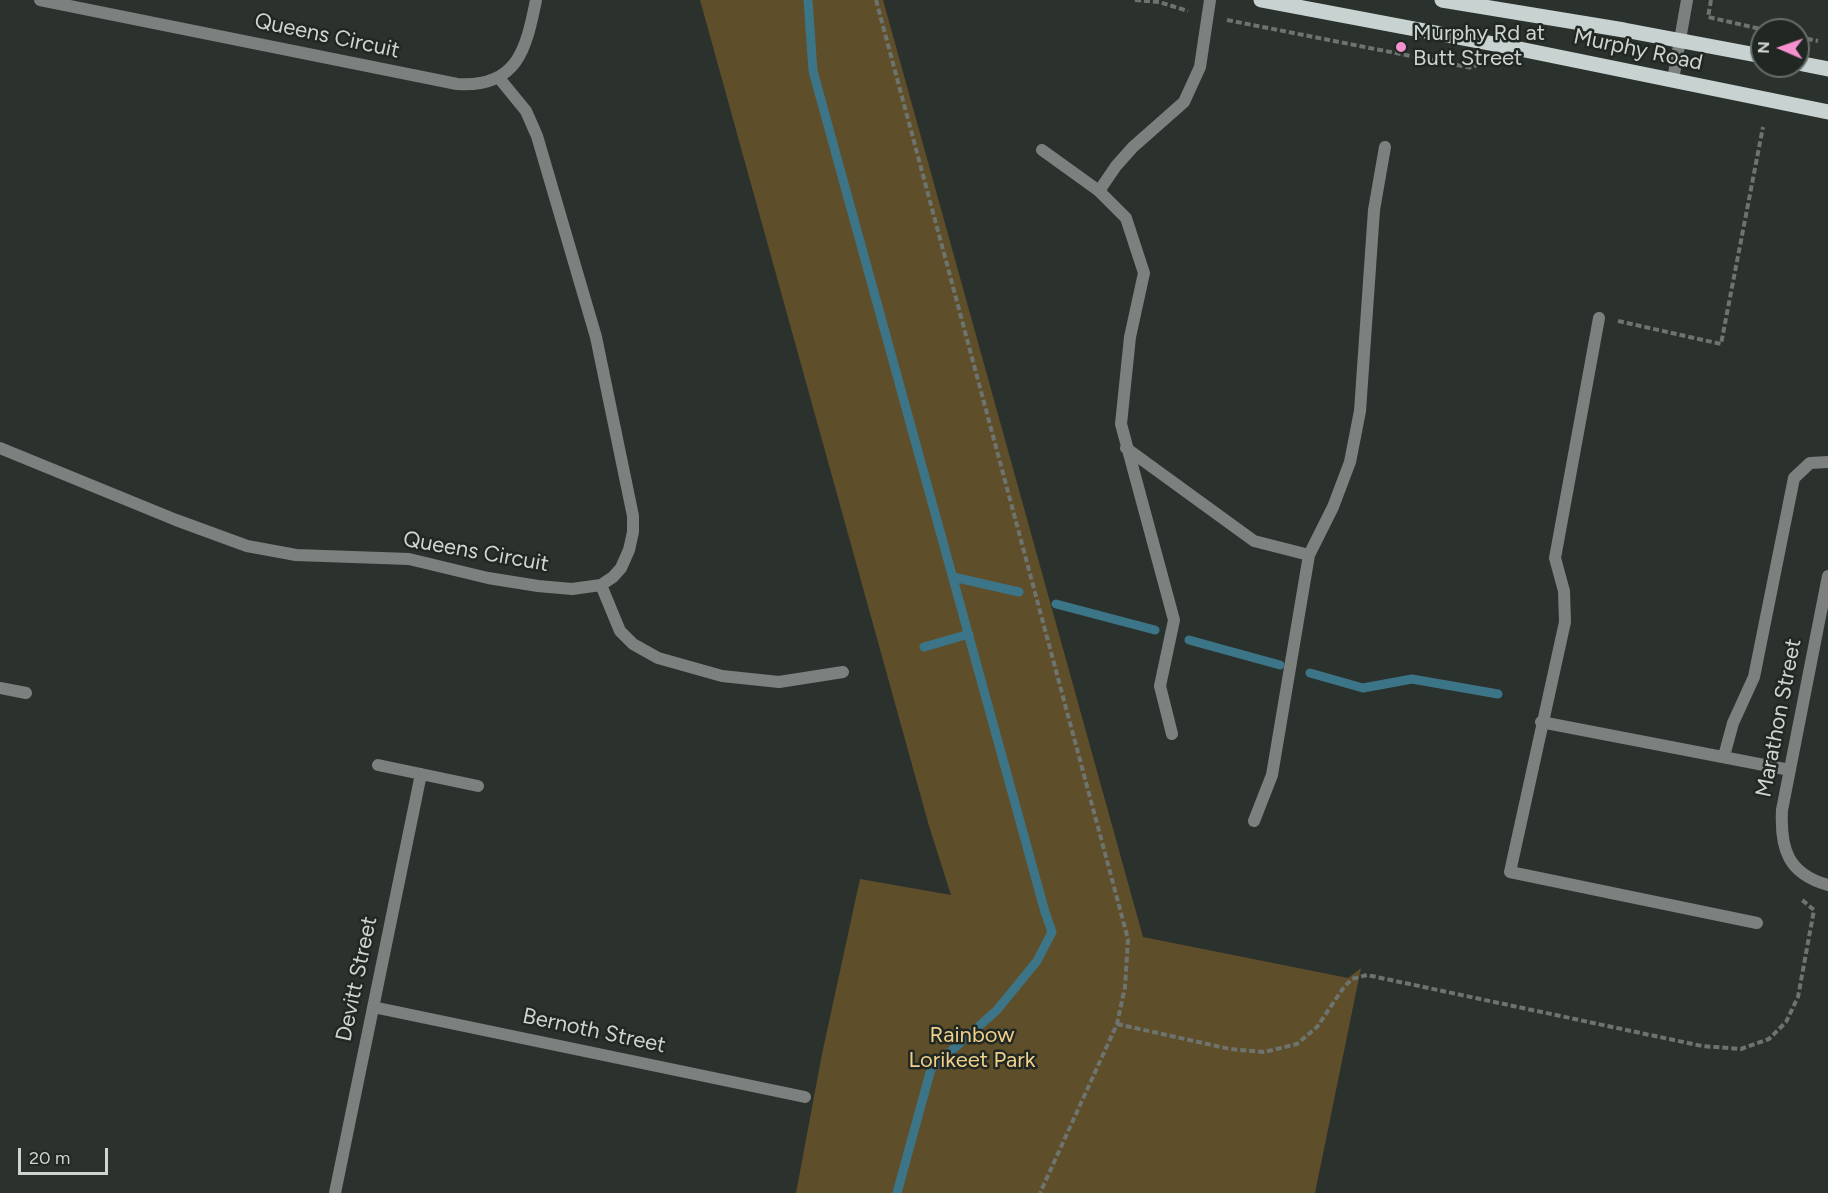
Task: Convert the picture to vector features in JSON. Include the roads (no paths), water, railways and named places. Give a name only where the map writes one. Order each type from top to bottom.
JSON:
[{"type":"main road","name":"Murphy Road","points":[[1261,0],[1510,47],[1828,112]]},
{"type":"main road","name":"Murphy Road","points":[[1442,0],[1750,54]]},
{"type":"main road","points":[[1810,65],[1828,69]]},
{"type":"street","name":"Queens Circuit","points":[[40,0],[457,84],[473,85],[499,78]]},
{"type":"street","points":[[536,0],[519,58],[499,78],[526,111],[537,136],[596,337],[633,516],[633,532],[629,550],[621,568],[601,585],[620,631],[633,644],[658,658],[722,676],[779,682],[843,672]]},
{"type":"street","points":[[1099,190],[1133,147],[1184,102],[1200,67],[1210,0]]},
{"type":"street","points":[[1672,80],[1687,0]]},
{"type":"street","points":[[1254,821],[1272,775],[1309,555],[1333,507],[1350,462],[1360,411],[1374,210],[1385,147]]},
{"type":"street","points":[[1042,150],[1099,190],[1126,218],[1144,273],[1130,337],[1121,424],[1174,620],[1160,686],[1172,734]]},
{"type":"street","points":[[1599,318],[1555,558],[1564,591],[1564,622],[1510,872],[1756,923]]},
{"type":"street","name":"Queens Circuit","points":[[0,448],[176,520],[247,546],[296,555],[409,559],[488,578],[538,586],[572,589],[601,585]]},
{"type":"street","points":[[1126,448],[1254,541],[1309,555]]},
{"type":"street","points":[[1724,756],[1733,723],[1754,677],[1794,478],[1810,463],[1828,462]]},
{"type":"street","name":"Marathon Street","points":[[1828,576],[1782,810],[1781,828],[1783,844],[1800,873],[1828,885]]},
{"type":"street","points":[[0,688],[26,693]]},
{"type":"street","points":[[1541,722],[1790,770]]},
{"type":"street","points":[[378,765],[478,786]]},
{"type":"street","name":"Devitt Street","points":[[335,1193],[421,774]]},
{"type":"street","name":"Bernoth Street","points":[[373,1007],[806,1097]]},
{"type":"waterway","points":[[808,0],[813,71],[1052,932],[1037,961],[997,1010],[931,1069],[897,1193]]},
{"type":"waterway","points":[[953,577],[1019,592]]},
{"type":"waterway","points":[[1056,604],[1155,630]]},
{"type":"waterway","points":[[924,647],[969,634]]},
{"type":"waterway","points":[[1189,640],[1280,665]]},
{"type":"waterway","points":[[1310,673],[1363,688],[1412,679],[1498,694]]},
{"type":"place","name":"Murphy Rd at Butt Street","points":[[1401,47]]},
{"type":"park label","name":"Rainbow Lorikeet Park","points":[[972,1048]]}]
